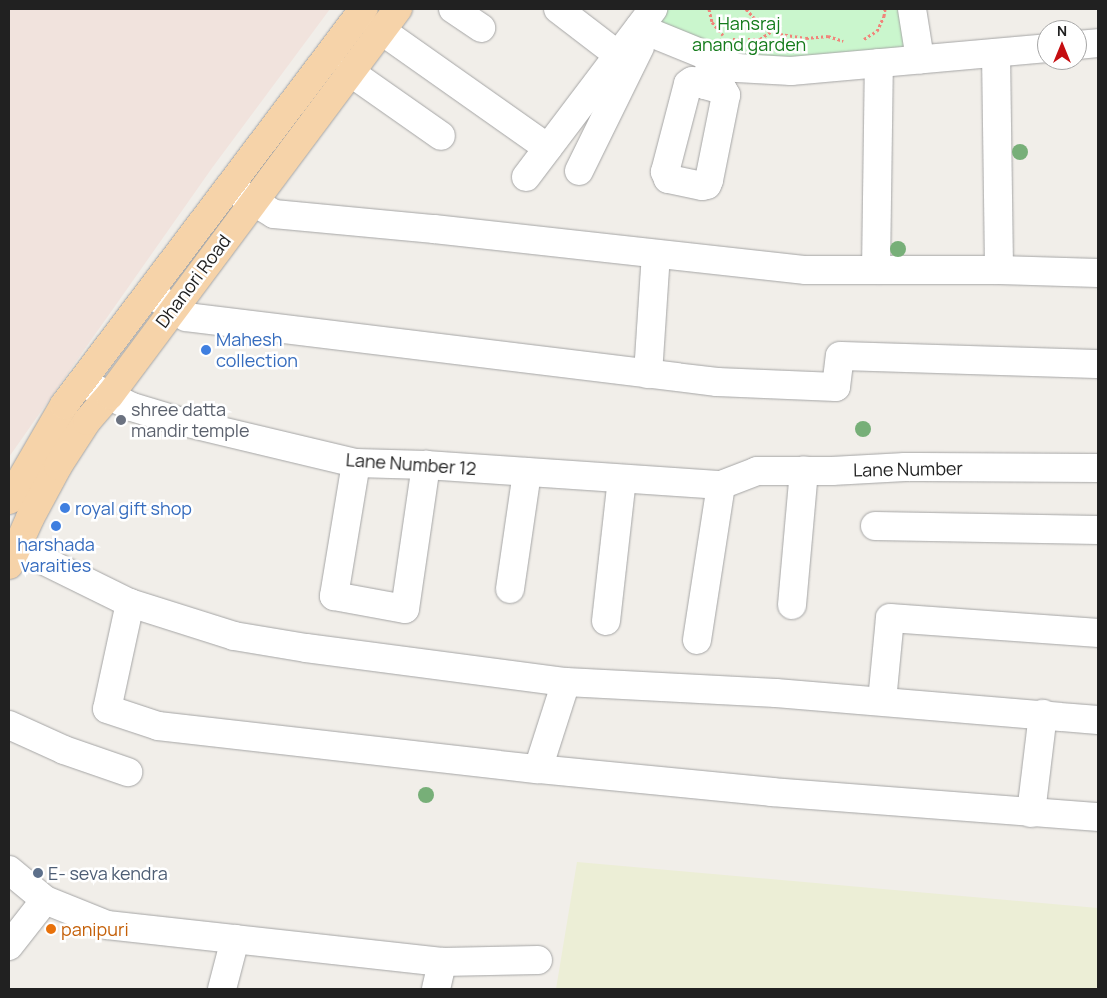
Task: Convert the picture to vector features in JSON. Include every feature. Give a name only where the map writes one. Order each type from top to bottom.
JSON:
[{"type":"main road","name":"Dhanori Road","points":[[9,500],[35,452],[64,405],[364,9]]},
{"type":"main road","name":"Dhanori Road","points":[[12,553],[58,466],[87,421],[110,395],[173,308],[398,9]]},
{"type":"main road","points":[[35,452],[58,466]]},
{"type":"street","points":[[453,9],[481,28]]},
{"type":"street","points":[[558,9],[618,55]]},
{"type":"street","points":[[912,9],[920,59]]},
{"type":"street","points":[[526,176],[646,18],[670,47],[692,64],[649,180]]},
{"type":"street","points":[[382,31],[548,148]]},
{"type":"street","points":[[579,171],[642,42],[712,58],[737,68],[791,71],[1037,49]]},
{"type":"street","points":[[996,53],[999,270]]},
{"type":"street","points":[[705,85],[712,58]]},
{"type":"street","points":[[876,270],[879,63]]},
{"type":"street","points":[[350,72],[441,136]]},
{"type":"street","points":[[230,187],[274,214],[434,229],[656,255],[806,270],[999,270],[1098,273]]},
{"type":"street","points":[[648,374],[656,255]]},
{"type":"street","points":[[150,293],[186,317],[717,382],[836,388],[840,356],[1098,364]]},
{"type":"street","name":"Lane Number 12","points":[[82,382],[132,407],[175,420],[356,463],[426,465],[721,485]]},
{"type":"street","points":[[356,463],[334,596],[405,608],[426,465]]},
{"type":"street","name":"Lane Number","points":[[721,485],[757,471],[905,467],[1098,468]]},
{"type":"street","points":[[792,605],[804,471]]},
{"type":"street","points":[[510,589],[527,472]]},
{"type":"street","points":[[606,621],[622,478]]},
{"type":"street","points":[[697,640],[721,485]]},
{"type":"street","points":[[875,526],[1098,530]]},
{"type":"street","points":[[12,553],[130,604],[234,636],[306,648],[566,682],[882,701],[1098,720]]},
{"type":"street","points":[[130,604],[107,709],[158,726],[538,769],[772,792],[1098,817]]},
{"type":"street","points":[[882,701],[890,618],[1098,633]]},
{"type":"street","points":[[538,769],[566,682]]},
{"type":"street","points":[[1031,813],[1043,714]]},
{"type":"street","points":[[9,725],[64,750],[128,772]]},
{"type":"street","points":[[9,870],[45,900],[107,925],[442,962],[538,960]]},
{"type":"street","points":[[9,946],[45,900]]},
{"type":"street","points":[[222,989],[234,939]]},
{"type":"street","points":[[436,989],[442,962]]},
{"type":"path","points":[[709,9],[715,26],[725,37],[760,39],[772,30]]},
{"type":"path","points":[[746,9],[761,25],[791,37],[828,36],[834,39],[849,41]]},
{"type":"path","points":[[855,41],[864,40],[877,31],[885,9]]},
{"type":"shaded area","points":[[9,9],[330,9],[212,168],[9,457]]},
{"type":"green space","name":"Hansraj anand garden","points":[[663,9],[902,9],[911,49],[738,61],[651,24]]},
{"type":"green space","points":[[577,862],[1098,908],[1098,989],[556,989]]},
{"type":"place","name":"Mahesh collection","points":[[206,350]]},
{"type":"place","name":"shree datta mandir temple","points":[[121,420]]},
{"type":"place","name":"royal gift shop","points":[[65,508]]},
{"type":"place","name":"harshada varaities","points":[[56,526]]},
{"type":"place","name":"E- seva kendra","points":[[38,873]]},
{"type":"place","name":"panipuri","points":[[51,929]]}]
